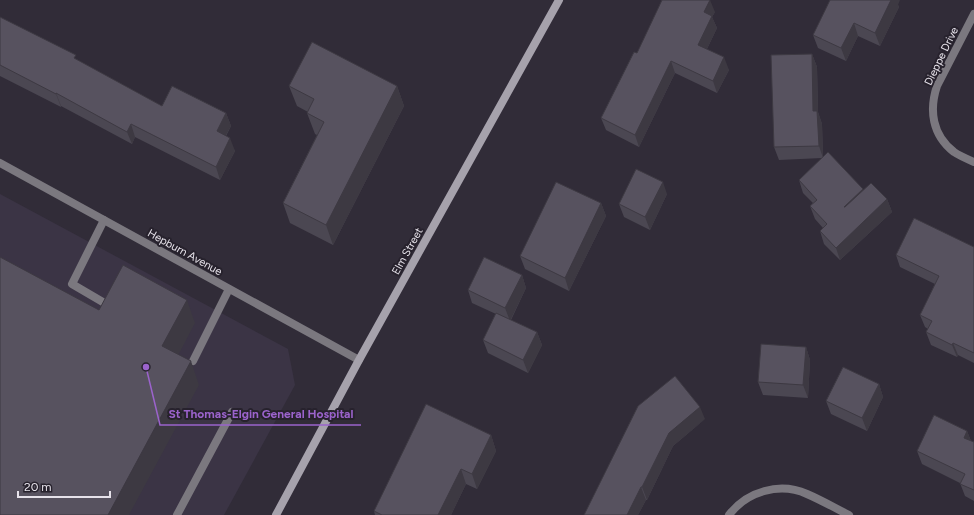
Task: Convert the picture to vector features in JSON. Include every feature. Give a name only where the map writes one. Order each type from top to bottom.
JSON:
[{"type":"main road","name":"Elm Street","points":[[276,515],[359,360],[559,0]]},
{"type":"street","name":"Dieppe Drive","points":[[974,14],[937,86],[933,99],[933,117],[939,134],[950,148],[957,154],[974,162]]},
{"type":"street","name":"Hepburn Avenue","points":[[0,163],[359,360]]},
{"type":"street","points":[[104,220],[72,284],[114,308]]},
{"type":"street","points":[[193,361],[229,289]]},
{"type":"street","points":[[177,515],[232,412]]},
{"type":"street","points":[[729,515],[743,501],[752,495],[768,490],[785,488],[807,493],[849,515]]},
{"type":"shaded area","points":[[0,194],[288,349],[295,385],[224,515],[0,515]]},
{"type":"building","points":[[662,0],[710,0],[704,12],[712,16],[698,45],[724,57],[713,81],[671,61],[635,135],[601,118],[634,52],[637,53]]},
{"type":"building","points":[[830,0],[891,0],[875,33],[854,23],[841,48],[813,35]]},
{"type":"building","points":[[0,17],[76,55],[74,58],[162,106],[172,86],[226,113],[217,131],[230,138],[216,167],[131,124],[127,132],[56,93],[0,65]]},
{"type":"building","points":[[312,42],[397,86],[326,225],[283,203],[324,122],[307,113],[314,99],[289,86]]},
{"type":"building","points":[[812,54],[813,111],[817,111],[819,146],[774,147],[771,55]]},
{"type":"building","points":[[828,152],[863,189],[844,207],[871,183],[887,199],[836,248],[820,231],[827,224],[810,206],[817,200],[799,180]]},
{"type":"building","points":[[636,169],[663,182],[645,217],[619,204]]},
{"type":"building","points":[[556,182],[601,203],[565,278],[520,256]]},
{"type":"building","points":[[914,218],[974,247],[974,353],[953,343],[952,345],[926,332],[932,321],[920,315],[939,276],[896,255]]},
{"type":"building","points":[[0,257],[99,310],[123,265],[187,300],[162,346],[191,361],[108,515],[0,515]]},
{"type":"building","points":[[484,257],[522,275],[505,308],[468,290]]},
{"type":"building","points":[[496,313],[537,332],[523,360],[483,340]]},
{"type":"building","points":[[761,344],[806,347],[803,385],[758,382]]},
{"type":"building","points":[[843,367],[879,384],[862,418],[826,401]]},
{"type":"building","points":[[675,376],[700,407],[669,433],[627,515],[584,515],[638,406]]},
{"type":"building","points":[[426,404],[491,435],[472,474],[461,469],[438,515],[382,515],[374,511]]},
{"type":"building","points":[[934,415],[967,431],[964,438],[974,442],[974,490],[960,484],[965,474],[917,451]]},
{"type":"place","name":"St Thomas-Elgin General Hospital","points":[[146,367]]}]
